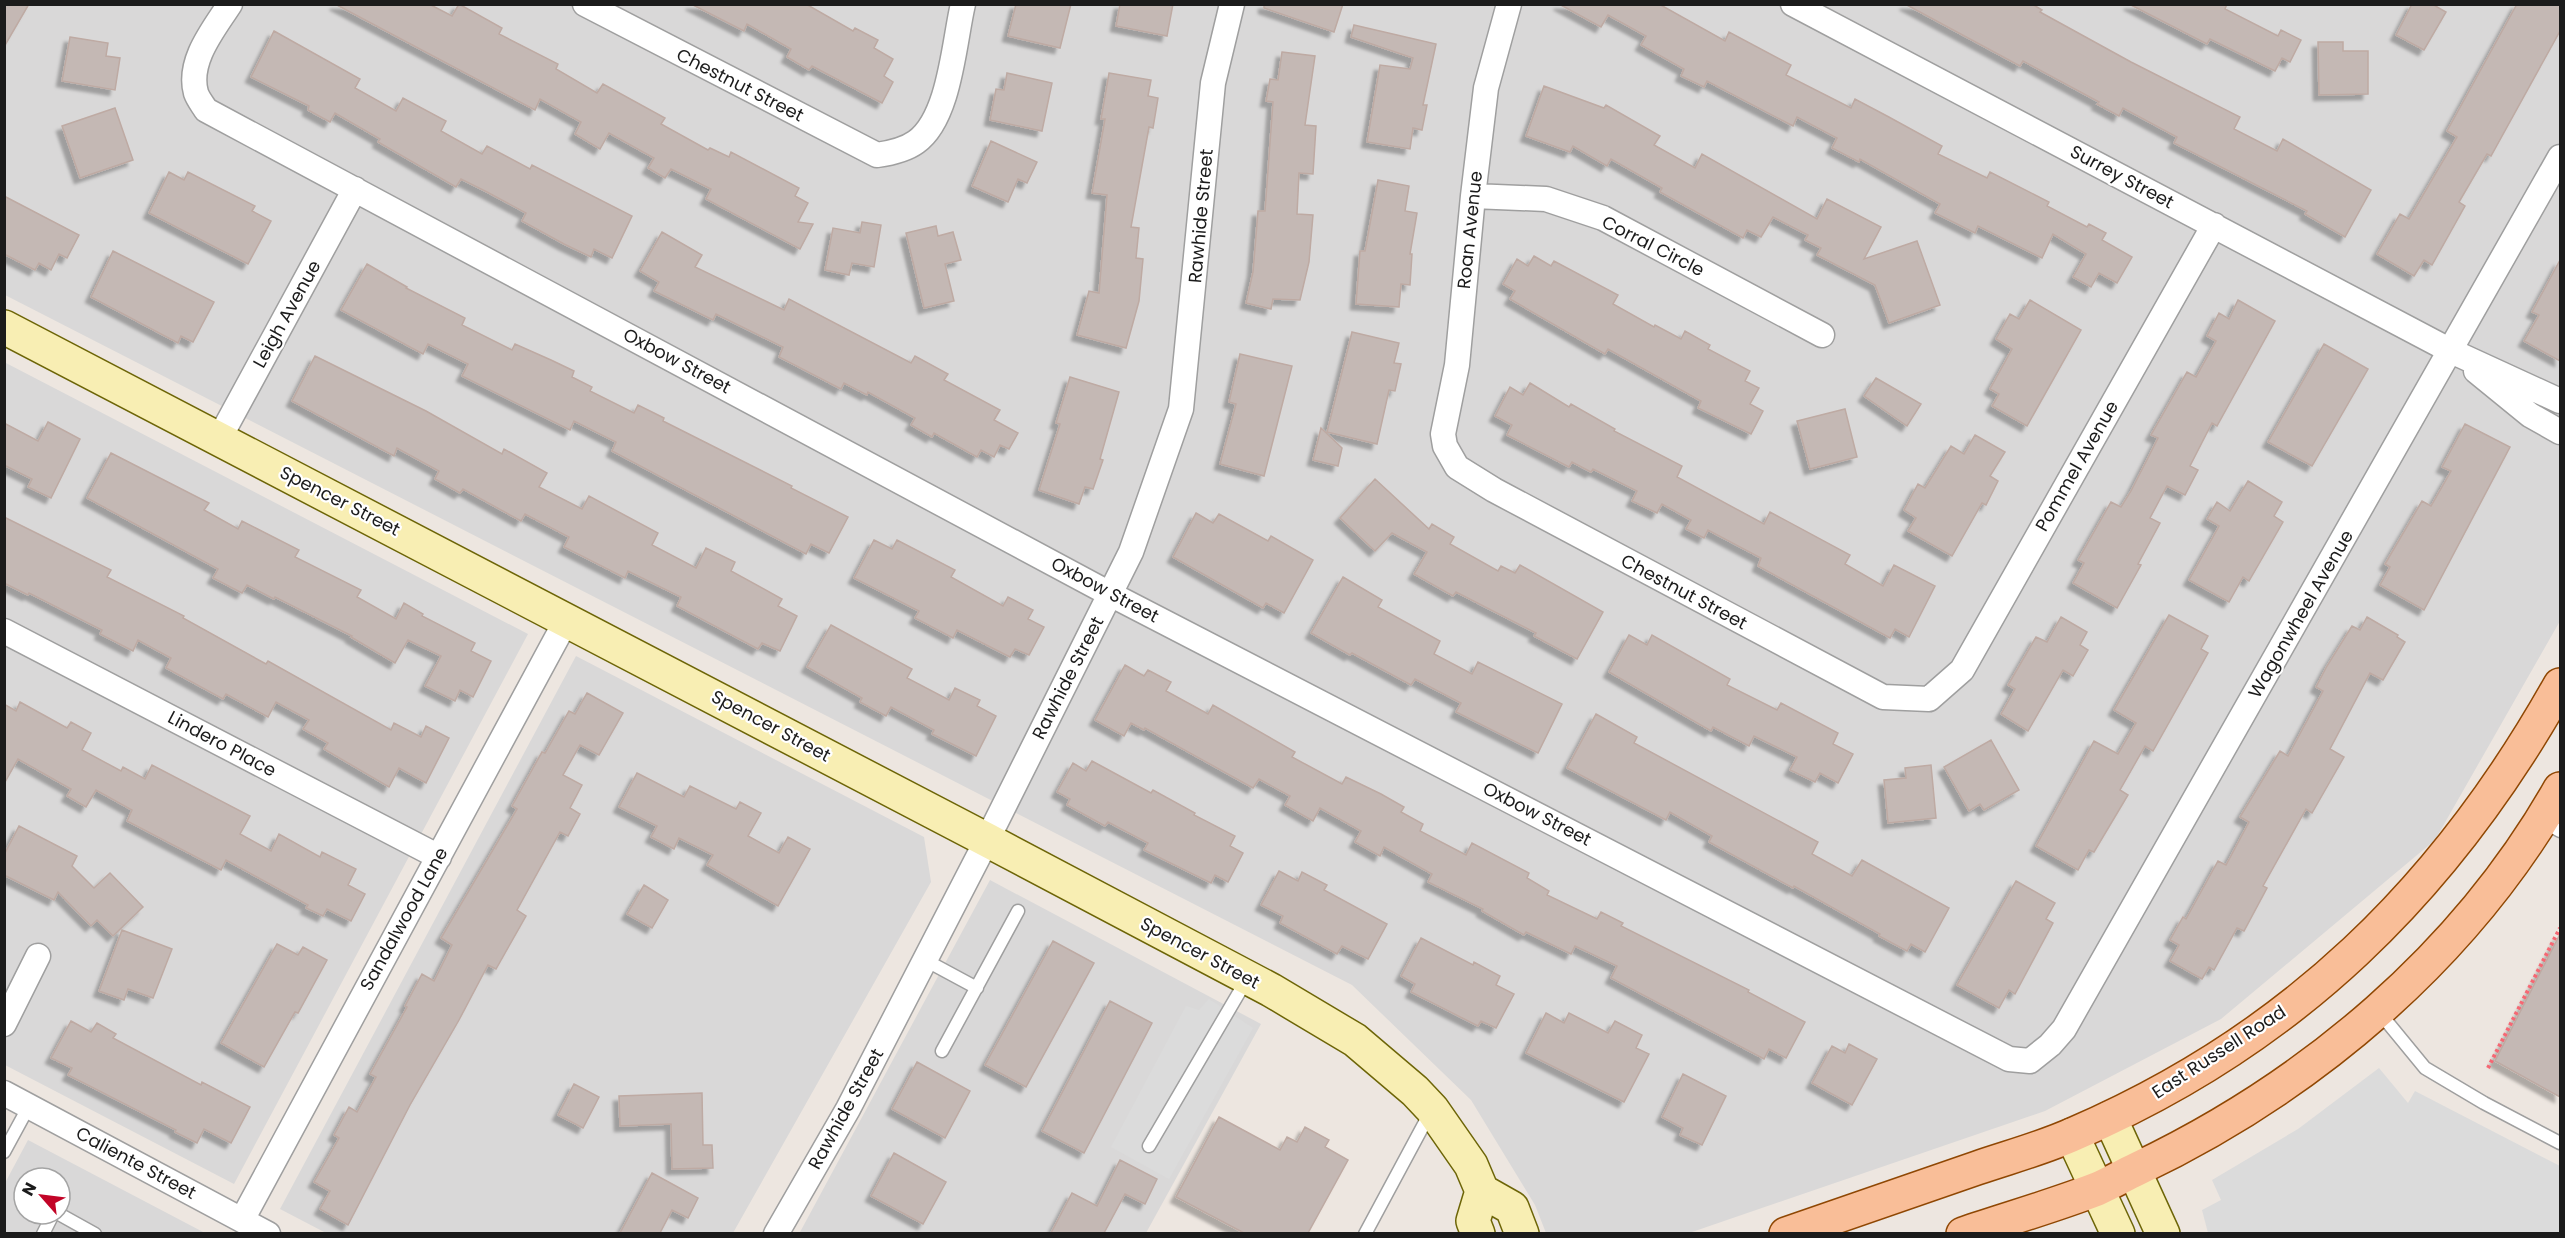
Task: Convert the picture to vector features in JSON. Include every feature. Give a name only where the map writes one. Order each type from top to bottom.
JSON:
[{"type":"main road","name":"East Russell Road","points":[[1786,1233],[2072,1135],[2177,1082],[2264,1028],[2329,976],[2366,942],[2442,862],[2482,811],[2514,763],[2560,685]]},
{"type":"main road","points":[[1963,1233],[2098,1188],[2213,1130],[2306,1070],[2378,1011],[2451,940],[2551,826],[2560,789]]},
{"type":"street","name":"Oxbow Street","points":[[230,4],[204,45],[195,70],[196,94],[206,110],[1110,594],[2009,1059],[2030,1061]]},
{"type":"street","name":"Chestnut Street","points":[[585,4],[877,155],[898,151],[917,142],[931,127],[952,72],[963,4]]},
{"type":"street","name":"Rawhide Street","points":[[776,1233],[848,1109],[987,840],[1131,552],[1181,409],[1213,83],[1232,4]]},
{"type":"street","name":"Roan Avenue","points":[[1450,456],[1443,434],[1457,365],[1486,88],[1509,4]]},
{"type":"street","name":"Surrey Street","points":[[1793,4],[2451,351],[2560,401]]},
{"type":"street","name":"Wagonwheel Avenue","points":[[2030,1061],[2050,1045],[2064,1029],[2560,157]]},
{"type":"street","name":"Leigh Avenue","points":[[219,439],[355,189]]},
{"type":"street","name":"Corral Circle","points":[[1473,196],[1546,199],[1603,218],[1822,335]]},
{"type":"street","name":"Pommel Avenue","points":[[1929,699],[1962,670],[2214,225]]},
{"type":"street","name":"Spencer Street","points":[[4,327],[987,840],[1248,978],[1355,1040],[1416,1091],[1432,1109],[1471,1165],[1482,1191]]},
{"type":"street","name":"Surrey Street","points":[[2451,351],[2530,415],[2560,432]]},
{"type":"street","name":"Chestnut Street","points":[[1450,456],[1457,467],[1494,490],[1883,697],[1929,699]]},
{"type":"street","name":"Sandalwood Lane","points":[[242,1220],[567,619]]},
{"type":"street","name":"Lindero Place","points":[[4,631],[439,857]]},
{"type":"street","points":[[4,1024],[38,956]]},
{"type":"street","name":"Caliente Street","points":[[4,1093],[268,1233]]},
{"type":"street","points":[[2109,1118],[2163,1233]]},
{"type":"street","points":[[2072,1135],[2118,1233]]},
{"type":"street","points":[[1478,1233],[1473,1221],[1482,1191],[1512,1208],[1522,1233]]},
{"type":"lane","points":[[942,1051],[1018,911]]},
{"type":"lane","points":[[925,960],[977,988]]},
{"type":"lane","points":[[1149,1146],[1248,978]]},
{"type":"lane","points":[[2378,1011],[2425,1068],[2484,1103],[2560,1143]]},
{"type":"lane","points":[[4,1152],[29,1106]]},
{"type":"lane","points":[[1365,1233],[1432,1109]]},
{"type":"lane","points":[[72,1221],[95,1233]]},
{"type":"path","points":[[2488,1068],[2560,928]]},
{"type":"shaded area","points":[[4,5],[2560,5],[2560,621],[2435,840],[2221,1019],[2045,1111],[1686,1234],[1546,1233],[1535,1205],[1471,1100],[1352,985],[5,295]]},
{"type":"shaded area","points":[[4,362],[528,634],[234,1184],[5,1065]]},
{"type":"shaded area","points":[[576,656],[924,837],[931,882],[733,1233],[326,1233],[280,1209]]},
{"type":"shaded area","points":[[990,880],[1261,1024],[1146,1233],[799,1234]]},
{"type":"shaded area","points":[[1209,999],[1253,1028],[1169,1179],[1111,1147],[1186,1006],[1199,1010]]},
{"type":"shaded area","points":[[2379,1068],[2408,1103],[2415,1091],[2560,1166],[2560,1233],[2208,1233],[2202,1210],[2221,1200],[2212,1180],[2298,1129]]},
{"type":"shaded area","points":[[28,1140],[205,1233],[5,1234],[5,1183],[12,1170],[12,1226],[72,1226],[72,1166],[14,1166]]},
{"type":"building","points":[[4,4],[29,4],[4,47]]},
{"type":"building","points":[[335,4],[429,4],[452,16],[459,4],[502,28],[499,34],[558,64],[556,69],[597,93],[603,84],[665,118],[661,124],[708,150],[710,148],[729,157],[731,152],[799,188],[795,196],[808,203],[798,222],[813,224],[800,249],[706,199],[711,189],[671,169],[665,178],[648,168],[654,158],[609,133],[600,149],[575,134],[581,122],[540,99],[535,110]]},
{"type":"building","points":[[691,4],[806,4],[853,31],[855,28],[878,40],[874,48],[893,59],[884,76],[893,82],[882,103],[812,66],[809,70],[787,57],[791,49],[747,24],[744,31]]},
{"type":"building","points":[[1016,4],[1071,4],[1060,48],[1008,36]]},
{"type":"building","points":[[1120,4],[1173,4],[1167,36],[1116,26]]},
{"type":"building","points":[[1264,4],[1343,4],[1334,32],[1264,8]]},
{"type":"building","points":[[1559,4],[1659,4],[1725,41],[1729,32],[1791,65],[1786,75],[1851,108],[1855,99],[1942,146],[1938,154],[1987,178],[1990,172],[2049,202],[2047,206],[2087,227],[2089,224],[2106,233],[2102,240],[2132,257],[2117,283],[2099,273],[2091,287],[2073,277],[2086,254],[2053,234],[2042,258],[1978,226],[1975,233],[1935,213],[1940,204],[1860,159],[1859,162],[1832,148],[1837,138],[1797,117],[1793,126],[1707,81],[1704,87],[1681,76],[1684,69],[1641,45],[1646,36],[1608,15],[1601,27]]},
{"type":"building","points":[[1905,4],[2032,4],[2042,10],[2040,12],[2131,62],[2240,117],[2234,129],[2277,151],[2283,139],[2371,190],[2345,237],[2305,214],[2307,211],[2174,143],[2177,137],[2123,108],[2119,116],[2097,104],[2099,102],[2023,61],[2020,66]]},
{"type":"building","points":[[2129,4],[2227,4],[2225,9],[2278,36],[2281,30],[2301,40],[2290,62],[2282,58],[2275,71],[2210,39],[2207,44]]},
{"type":"building","points":[[2412,4],[2432,4],[2446,12],[2424,50],[2396,35]]},
{"type":"building","points":[[2517,4],[2560,4],[2560,31],[2491,156],[2487,154],[2459,202],[2465,206],[2432,265],[2424,260],[2414,276],[2377,254],[2400,214],[2409,219],[2457,137],[2447,131]]},
{"type":"building","points":[[1354,25],[1436,44],[1423,105],[1427,105],[1422,130],[1413,128],[1410,149],[1367,142],[1380,65],[1410,69],[1413,58],[1351,37]]},
{"type":"building","points":[[274,31],[360,79],[355,88],[396,111],[403,98],[446,121],[441,131],[482,154],[487,146],[530,169],[532,165],[632,216],[612,258],[594,249],[591,257],[564,244],[522,221],[526,213],[487,192],[461,179],[456,187],[378,142],[380,139],[335,113],[330,122],[308,110],[309,106],[251,77]]},
{"type":"building","points":[[70,37],[108,43],[106,56],[120,58],[115,90],[62,81]]},
{"type":"building","points":[[2318,42],[2343,42],[2343,51],[2368,51],[2368,94],[2319,95]]},
{"type":"building","points":[[1282,52],[1315,56],[1305,125],[1316,126],[1313,174],[1299,173],[1297,214],[1313,215],[1309,262],[1300,300],[1273,299],[1271,309],[1246,303],[1253,272],[1258,211],[1265,211],[1273,102],[1266,101],[1270,79],[1278,80]]},
{"type":"building","points":[[1007,73],[1052,83],[1042,131],[990,120],[996,89],[1004,90]]},
{"type":"building","points":[[1109,73],[1151,80],[1148,96],[1158,98],[1153,128],[1149,127],[1131,227],[1139,228],[1136,258],[1143,259],[1139,301],[1126,348],[1077,335],[1089,291],[1099,293],[1107,195],[1092,193],[1105,119],[1101,119]]},
{"type":"building","points":[[1544,86],[1604,108],[1606,105],[1660,136],[1654,145],[1695,168],[1702,154],[1817,219],[1827,199],[1881,227],[1864,259],[1917,241],[1940,305],[1889,323],[1875,285],[1817,255],[1821,248],[1805,240],[1808,235],[1773,217],[1761,237],[1747,230],[1743,238],[1660,192],[1662,188],[1611,159],[1607,166],[1573,146],[1570,152],[1526,136]]},
{"type":"building","points":[[115,108],[133,160],[80,178],[62,126]]},
{"type":"building","points":[[991,141],[1037,162],[1027,183],[1018,179],[1008,202],[972,186]]},
{"type":"building","points":[[169,172],[184,180],[188,172],[255,206],[252,211],[271,221],[248,264],[149,213]]},
{"type":"building","points":[[1378,180],[1409,186],[1405,211],[1417,213],[1410,254],[1412,254],[1410,285],[1401,284],[1399,307],[1356,304],[1360,251],[1365,251]]},
{"type":"building","points":[[4,196],[79,235],[67,258],[59,254],[51,270],[39,263],[35,270],[4,254]]},
{"type":"building","points":[[862,222],[881,225],[874,267],[852,263],[849,275],[825,270],[833,228],[860,233]]},
{"type":"building","points":[[936,226],[938,236],[953,232],[961,260],[945,264],[954,301],[924,308],[906,233]]},
{"type":"building","points":[[662,232],[702,255],[695,267],[784,310],[789,299],[911,363],[915,356],[948,374],[944,380],[1000,410],[994,420],[1018,433],[1009,449],[1000,445],[994,457],[981,450],[977,457],[934,433],[932,437],[911,425],[915,418],[868,392],[867,395],[844,383],[841,389],[779,357],[783,347],[716,314],[713,320],[654,291],[659,282],[640,271]]},
{"type":"building","points":[[113,251],[214,302],[193,342],[181,336],[178,343],[91,297]]},
{"type":"building","points":[[1534,256],[1551,266],[1554,261],[1618,295],[1613,304],[1654,327],[1655,325],[1681,339],[1685,331],[1710,345],[1708,349],[1750,371],[1745,381],[1759,388],[1750,404],[1763,411],[1751,434],[1698,408],[1701,401],[1608,349],[1605,354],[1510,299],[1515,291],[1503,284],[1517,259],[1528,266]]},
{"type":"building","points":[[2560,260],[2560,361],[2524,341],[2539,315],[2532,312]]},
{"type":"building","points":[[367,264],[406,288],[465,318],[462,325],[512,350],[515,344],[574,371],[572,377],[592,387],[590,391],[634,413],[638,405],[664,418],[663,421],[848,517],[829,553],[811,544],[806,554],[612,451],[616,442],[574,421],[570,430],[462,376],[468,364],[428,344],[423,354],[341,310]]},
{"type":"building","points":[[2030,300],[2081,330],[2027,426],[1992,406],[1999,394],[1990,389],[2012,349],[1996,339],[2010,314],[2019,319]]},
{"type":"building","points":[[2238,300],[2275,321],[2217,426],[2212,423],[2190,466],[2198,470],[2185,495],[2167,486],[2150,518],[2160,523],[2138,564],[2141,565],[2117,608],[2073,583],[2084,563],[2078,560],[2111,502],[2121,507],[2131,491],[2158,438],[2151,435],[2187,372],[2196,377],[2216,341],[2207,336],[2219,313],[2229,319]]},
{"type":"building","points":[[1352,332],[1399,343],[1394,363],[1401,364],[1395,391],[1389,390],[1377,444],[1327,432]]},
{"type":"building","points":[[2324,344],[2368,369],[2312,466],[2268,442]]},
{"type":"building","points":[[1240,354],[1292,366],[1264,476],[1220,464],[1236,404],[1229,402]]},
{"type":"building","points":[[315,356],[426,411],[502,454],[504,449],[547,473],[539,487],[582,509],[589,496],[658,533],[652,545],[696,568],[706,548],[735,562],[731,571],[782,599],[778,606],[797,616],[780,651],[762,643],[758,649],[677,606],[681,597],[628,571],[625,578],[564,547],[569,537],[525,514],[521,521],[463,489],[460,493],[435,479],[439,471],[397,448],[394,456],[292,401]]},
{"type":"building","points":[[1070,377],[1119,392],[1100,459],[1103,460],[1093,489],[1085,487],[1079,504],[1039,490],[1060,424],[1056,423]]},
{"type":"building","points":[[1876,378],[1921,404],[1907,426],[1864,396]]},
{"type":"building","points":[[1530,383],[1569,407],[1571,404],[1615,429],[1614,431],[1682,466],[1677,477],[1764,524],[1770,512],[1850,555],[1845,564],[1883,586],[1894,565],[1935,586],[1909,637],[1895,629],[1890,638],[1758,566],[1761,558],[1708,530],[1704,538],[1686,529],[1691,520],[1662,504],[1657,513],[1632,501],[1637,491],[1593,469],[1591,472],[1572,462],[1569,467],[1507,435],[1512,425],[1495,416],[1510,387],[1523,395]]},
{"type":"building","points":[[1845,409],[1857,457],[1810,469],[1797,421]]},
{"type":"building","points":[[48,422],[80,439],[51,498],[28,487],[32,479],[4,465],[4,423],[38,441]]},
{"type":"building","points":[[2465,424],[2510,447],[2424,610],[2380,585],[2390,567],[2385,564],[2422,501],[2431,506],[2451,471],[2442,467]]},
{"type":"building","points":[[1321,428],[1342,448],[1338,466],[1313,460]]},
{"type":"building","points":[[1975,435],[2005,452],[1990,476],[1998,481],[1986,505],[1982,503],[1952,556],[1908,531],[1916,518],[1904,510],[1918,484],[1925,488],[1951,446],[1964,454]]},
{"type":"building","points":[[111,453],[209,503],[204,510],[238,529],[242,521],[299,550],[295,557],[361,590],[357,597],[396,619],[404,603],[423,614],[422,616],[475,643],[471,651],[491,661],[473,697],[460,690],[455,701],[425,686],[441,656],[408,640],[395,663],[352,636],[275,597],[274,599],[247,585],[242,593],[213,578],[218,569],[87,498]]},
{"type":"building","points":[[1375,479],[1429,529],[1432,524],[1454,537],[1450,544],[1498,571],[1501,566],[1515,573],[1520,565],[1603,612],[1577,659],[1534,636],[1536,633],[1456,592],[1453,596],[1414,574],[1427,552],[1392,533],[1375,551],[1340,518]]},
{"type":"building","points":[[2248,481],[2282,502],[2274,516],[2283,522],[2249,581],[2243,577],[2229,602],[2189,580],[2219,526],[2207,519],[2217,502],[2230,511]]},
{"type":"building","points":[[1196,513],[1213,523],[1219,514],[1268,541],[1271,536],[1313,560],[1284,613],[1266,603],[1263,608],[1173,557]]},
{"type":"building","points":[[4,517],[111,570],[107,577],[184,616],[183,618],[266,664],[268,661],[391,730],[394,723],[421,737],[426,726],[449,738],[426,783],[399,768],[389,787],[324,749],[328,743],[303,729],[309,720],[276,702],[268,717],[226,694],[223,699],[166,668],[171,658],[138,640],[133,651],[100,634],[102,630],[4,583]]},
{"type":"building","points":[[874,540],[892,549],[897,540],[955,570],[951,577],[1003,606],[1008,597],[1033,610],[1028,619],[1044,627],[1029,655],[1015,649],[1010,657],[957,630],[953,638],[915,618],[919,611],[854,578]]},
{"type":"building","points":[[1343,577],[1382,600],[1378,607],[1440,641],[1434,654],[1472,674],[1478,662],[1562,704],[1538,753],[1456,712],[1461,703],[1415,679],[1411,685],[1311,633]]},
{"type":"building","points":[[2169,615],[2208,636],[2201,649],[2208,653],[2153,751],[2145,746],[2120,790],[2128,795],[2094,852],[2089,850],[2078,870],[2036,846],[2094,741],[2118,754],[2136,723],[2114,710]]},
{"type":"building","points":[[2061,617],[2087,632],[2080,645],[2088,650],[2073,676],[2063,670],[2028,731],[2001,714],[2015,689],[2008,685],[2036,637],[2047,642]]},
{"type":"building","points":[[2367,617],[2398,635],[2397,637],[2405,642],[2383,680],[2370,673],[2330,749],[2344,757],[2312,813],[2306,809],[2263,886],[2267,888],[2244,931],[2237,928],[2214,970],[2209,967],[2202,979],[2170,961],[2179,945],[2170,940],[2183,917],[2186,919],[2218,861],[2226,865],[2249,822],[2240,817],[2280,751],[2288,756],[2323,691],[2316,687],[2352,626],[2360,630]]},
{"type":"building","points":[[831,625],[912,669],[907,678],[949,700],[955,688],[980,700],[977,706],[996,716],[976,756],[932,734],[934,730],[891,707],[886,716],[860,702],[862,698],[807,667]]},
{"type":"building","points":[[1629,635],[1647,645],[1652,635],[1730,679],[1727,685],[1777,710],[1781,703],[1838,733],[1833,744],[1853,754],[1838,783],[1820,773],[1815,782],[1790,770],[1797,757],[1754,736],[1749,746],[1713,727],[1711,731],[1609,672]]},
{"type":"building","points":[[1125,665],[1144,676],[1148,670],[1171,682],[1166,691],[1208,714],[1213,705],[1295,752],[1292,757],[1342,784],[1346,777],[1381,794],[1404,807],[1401,812],[1423,824],[1420,831],[1466,855],[1472,843],[1529,873],[1527,878],[1549,891],[1547,895],[1597,919],[1601,912],[1623,923],[1621,926],[1749,990],[1748,992],[1805,1022],[1786,1058],[1769,1049],[1764,1059],[1611,978],[1617,966],[1575,946],[1571,954],[1526,932],[1524,935],[1482,911],[1483,909],[1428,882],[1432,874],[1384,847],[1380,856],[1355,842],[1361,831],[1320,808],[1313,821],[1285,805],[1290,796],[1259,779],[1253,788],[1145,728],[1144,730],[1131,723],[1124,736],[1095,720]]},
{"type":"building","points":[[587,693],[623,713],[599,755],[580,745],[563,775],[582,785],[570,808],[580,814],[568,836],[560,832],[517,910],[526,916],[496,969],[488,965],[410,1105],[348,1225],[320,1209],[330,1191],[314,1182],[339,1138],[334,1135],[349,1107],[357,1112],[376,1077],[370,1074],[407,1007],[405,1006],[422,974],[434,981],[452,945],[441,938],[517,809],[512,806],[542,752],[545,753],[569,711],[575,714]]},
{"type":"building","points":[[20,702],[67,728],[71,722],[91,733],[82,750],[121,771],[123,767],[145,779],[152,765],[250,816],[240,834],[271,851],[279,834],[320,857],[322,852],[356,869],[348,885],[365,894],[351,921],[327,909],[323,916],[306,908],[308,905],[226,860],[221,870],[127,821],[132,810],[96,790],[86,807],[67,796],[71,789],[18,759],[4,784],[4,704],[16,711]]},
{"type":"building","points":[[1596,714],[1637,737],[1634,743],[1818,842],[1812,854],[1852,876],[1862,860],[1949,908],[1925,952],[1911,944],[1907,951],[1879,936],[1880,934],[1794,886],[1793,888],[1709,842],[1712,836],[1670,812],[1666,820],[1567,768]]},
{"type":"building","points":[[1991,740],[2019,790],[1984,810],[1980,804],[1969,811],[1944,767]]},
{"type":"building","points":[[1092,761],[1151,793],[1153,790],[1235,836],[1230,846],[1243,853],[1228,882],[1215,875],[1211,883],[1144,850],[1148,843],[1108,822],[1105,826],[1067,805],[1070,799],[1057,792],[1073,763],[1086,771]]},
{"type":"building","points":[[1931,765],[1936,818],[1888,823],[1884,780],[1906,778],[1905,768]]},
{"type":"building","points":[[637,773],[684,797],[690,786],[736,809],[740,802],[761,813],[748,836],[779,853],[788,837],[810,849],[778,906],[707,865],[713,855],[679,838],[674,849],[651,837],[657,826],[619,807]]},
{"type":"building","points":[[19,826],[77,856],[72,866],[94,888],[110,873],[143,907],[113,936],[97,920],[91,926],[58,892],[54,900],[4,875],[4,855]]},
{"type":"building","points":[[1279,871],[1298,881],[1302,872],[1327,885],[1324,890],[1387,924],[1368,959],[1342,946],[1337,954],[1280,923],[1283,916],[1261,905]]},
{"type":"building","points":[[2016,881],[2055,903],[2046,919],[2053,923],[2015,994],[2009,990],[1999,1008],[1957,985]]},
{"type":"building","points":[[644,885],[668,900],[652,928],[627,914]]},
{"type":"building","points":[[122,930],[172,949],[153,998],[128,989],[124,1000],[99,991]]},
{"type":"building","points":[[2560,934],[2560,1097],[2495,1061]]},
{"type":"building","points":[[1421,938],[1500,976],[1496,985],[1514,994],[1496,1028],[1481,1021],[1478,1026],[1411,992],[1415,984],[1401,976]]},
{"type":"building","points":[[1053,941],[1094,963],[1026,1087],[985,1065]]},
{"type":"building","points":[[277,944],[298,955],[303,947],[327,960],[298,1013],[295,1012],[264,1067],[221,1043]]},
{"type":"building","points":[[1110,1001],[1152,1023],[1084,1153],[1042,1131]]},
{"type":"building","points":[[1546,1013],[1564,1023],[1569,1013],[1608,1033],[1615,1021],[1642,1035],[1636,1048],[1649,1054],[1624,1102],[1526,1053]]},
{"type":"building","points":[[71,1021],[91,1032],[97,1023],[116,1034],[113,1038],[201,1085],[202,1082],[250,1107],[231,1143],[204,1129],[197,1143],[68,1075],[72,1068],[51,1058]]},
{"type":"building","points":[[1849,1044],[1877,1059],[1852,1105],[1812,1083],[1832,1046],[1845,1053]]},
{"type":"building","points":[[917,1062],[970,1091],[945,1138],[892,1109]]},
{"type":"building","points":[[1683,1074],[1726,1096],[1702,1145],[1680,1135],[1683,1128],[1662,1117]]},
{"type":"building","points":[[574,1084],[599,1097],[583,1128],[558,1115]]},
{"type":"building","points":[[702,1093],[703,1145],[712,1145],[713,1168],[672,1169],[671,1124],[620,1126],[619,1096]]},
{"type":"building","points":[[1219,1117],[1280,1150],[1287,1137],[1297,1142],[1305,1127],[1329,1140],[1325,1147],[1348,1160],[1308,1233],[1244,1233],[1176,1197]]},
{"type":"building","points":[[894,1153],[946,1182],[923,1224],[871,1196]]},
{"type":"building","points":[[1120,1160],[1157,1179],[1145,1204],[1125,1194],[1104,1233],[1051,1233],[1072,1193],[1097,1206]]},
{"type":"building","points":[[652,1173],[698,1198],[688,1218],[672,1210],[660,1233],[620,1233]]}]
